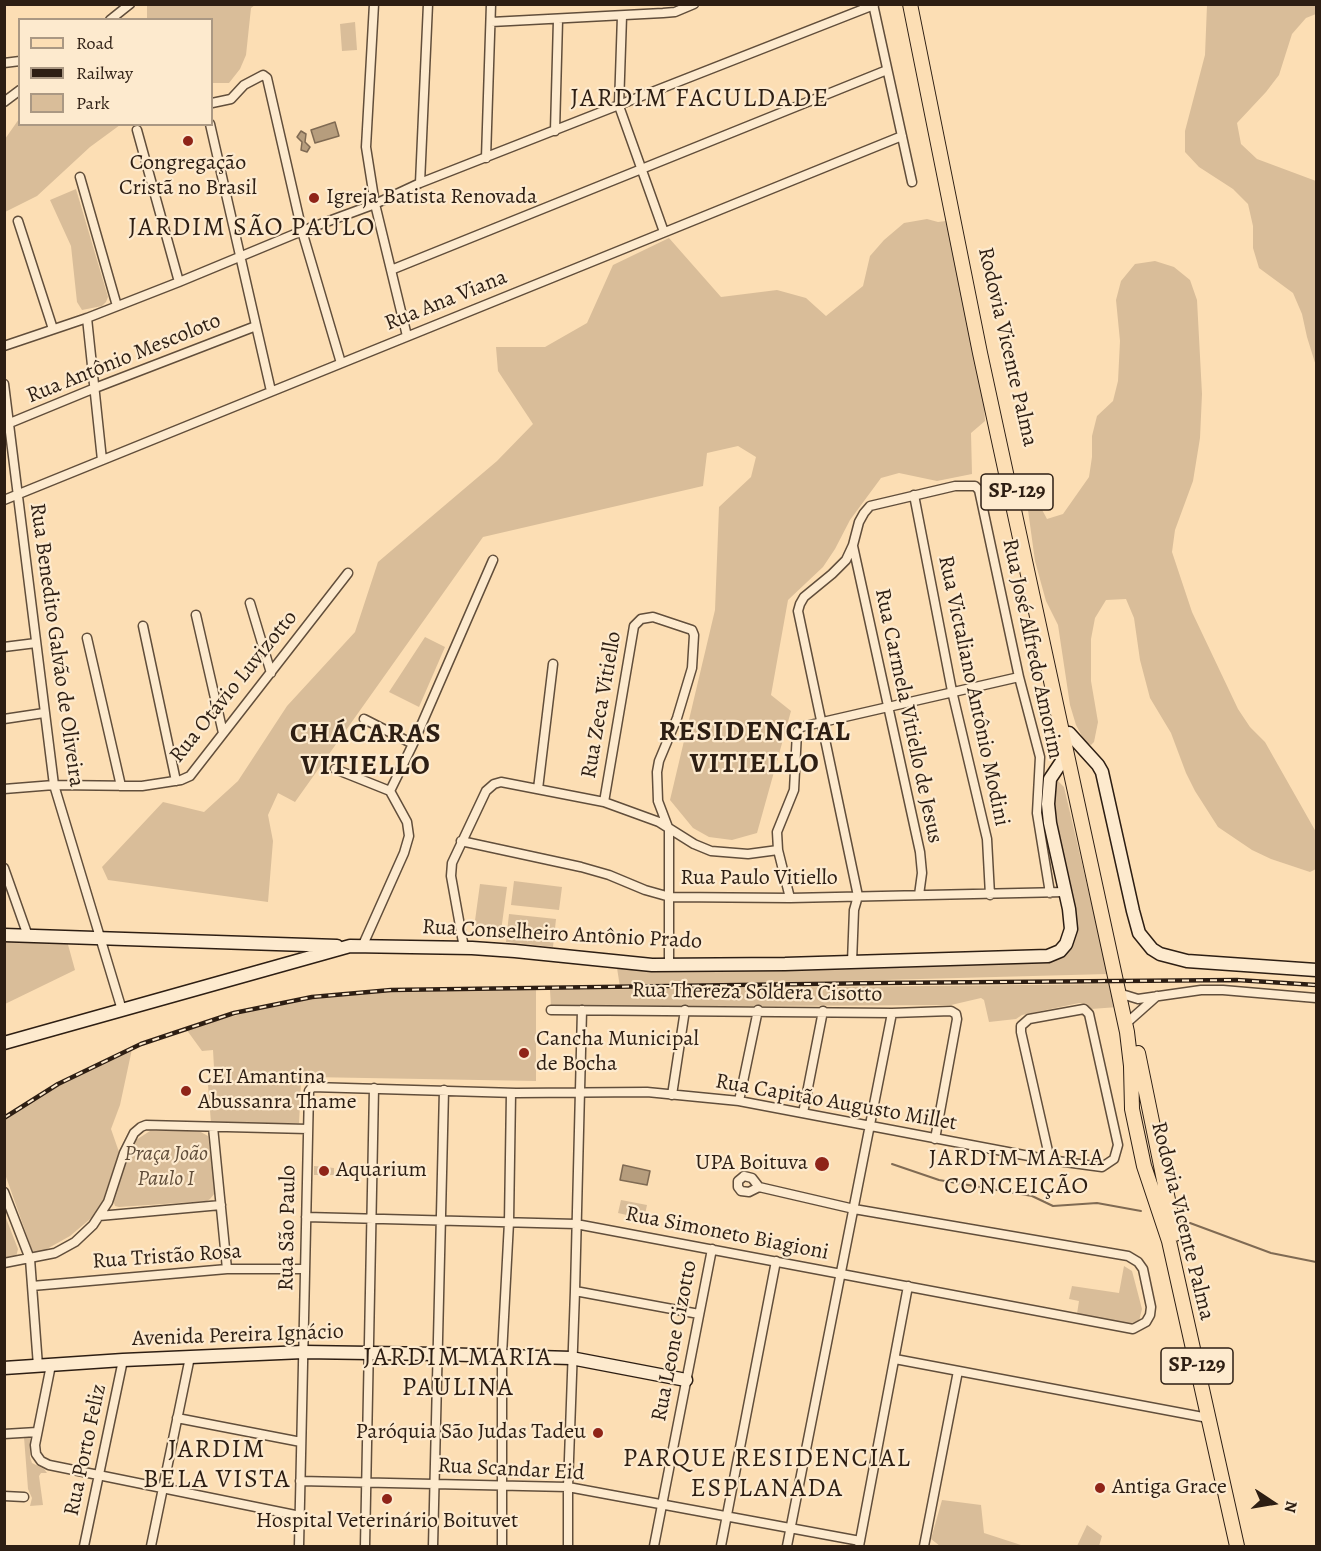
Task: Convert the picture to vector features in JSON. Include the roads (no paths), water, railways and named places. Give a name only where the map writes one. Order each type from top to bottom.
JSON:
[{"type":"main road","name":"Rodovia Vicente Palma","points":[[910,4],[930,104],[936,116],[985,353],[1004,432],[1124,1003],[1131,1066],[1132,1109],[1140,1147],[1146,1174],[1169,1241],[1236,1546]]},
{"type":"main road","points":[[1065,730],[1098,765],[1106,786],[1133,911],[1140,933],[1152,949],[1160,954],[1187,961],[1317,970]]},
{"type":"main road","points":[[1050,779],[1062,759],[1065,730]]},
{"type":"main road","points":[[1050,779],[1062,771],[1074,770],[1085,762],[1093,761]]},
{"type":"main road","name":"Rua Conselheiro Antônio Prado","points":[[4,1043],[356,946],[515,951],[669,965],[1051,956],[1066,944],[1071,923],[1050,823],[1048,804],[1050,779]]},
{"type":"main road","points":[[4,935],[356,946]]},
{"type":"main road","points":[[304,945],[308,958]]},
{"type":"main road","name":"SP-129","points":[[1124,1003],[1156,1142]]},
{"type":"main road","name":"Rodovia Vicente Palma","points":[[1156,1142],[1242,1546]]},
{"type":"main road","points":[[1140,1147],[1145,1153],[1151,1153],[1156,1142]]},
{"type":"main road","name":"Avenida Pereira Ignácio","points":[[4,1368],[303,1352],[502,1355],[571,1358],[686,1380]]},
{"type":"street","points":[[112,18],[130,4]]},
{"type":"street","points":[[374,4],[366,147],[375,204],[407,336]]},
{"type":"street","points":[[420,183],[428,4]]},
{"type":"street","points":[[486,158],[491,4]]},
{"type":"street","points":[[491,22],[675,12],[694,4]]},
{"type":"street","points":[[4,346],[87,318],[179,282],[302,231],[375,204],[420,183],[874,5],[912,182]]},
{"type":"street","points":[[622,16],[619,106],[664,232]]},
{"type":"street","points":[[555,130],[558,20]]},
{"type":"street","points":[[391,270],[887,70]]},
{"type":"street","points":[[213,102],[231,99],[244,85],[265,75],[268,80],[302,231],[341,363]]},
{"type":"street","points":[[4,102],[18,92]]},
{"type":"street","points":[[210,126],[270,391]]},
{"type":"street","points":[[137,130],[179,282]]},
{"type":"street","name":"Rua Ana Viana","points":[[4,500],[902,136]]},
{"type":"street","points":[[80,177],[117,306]]},
{"type":"street","points":[[18,221],[53,329]]},
{"type":"street","points":[[87,318],[102,460]]},
{"type":"street","name":"Rua Antônio Mescoloto","points":[[7,424],[256,326]]},
{"type":"street","name":"Rua Benedito Galvão de Oliveira","points":[[4,384],[7,424],[26,555],[54,785],[122,1010]]},
{"type":"street","name":"Rua José Alfredo Amorim","points":[[914,495],[955,486],[975,486],[982,496],[1019,677],[1040,757],[1037,813],[1050,893]]},
{"type":"street","points":[[852,962],[854,910],[858,896],[798,611],[804,597],[841,566],[853,545],[859,522],[870,506],[914,495]]},
{"type":"street","name":"Rua Victaliano Antônio Modini","points":[[914,495],[952,691],[987,839],[990,895]]},
{"type":"street","name":"Rua Carmela Vitiello de Jesus","points":[[853,545],[920,852],[919,895]]},
{"type":"street","points":[[390,791],[413,744],[493,560]]},
{"type":"street","name":"Rua Otávio Luvizotto","points":[[4,789],[54,785],[121,786],[176,781],[190,776],[348,573]]},
{"type":"street","points":[[250,603],[271,673]]},
{"type":"street","points":[[196,615],[223,733]]},
{"type":"street","name":"Rua Zeca Vitiello","points":[[604,802],[633,628],[636,622],[656,618],[691,629],[694,635],[692,668],[684,699],[659,761],[657,772],[658,801],[669,830]]},
{"type":"street","points":[[143,626],[176,781]]},
{"type":"street","points":[[87,638],[121,786]]},
{"type":"street","points":[[4,647],[36,643]]},
{"type":"street","points":[[538,789],[553,664]]},
{"type":"street","points":[[790,898],[778,850],[777,832],[794,790],[797,732],[801,727],[1019,677]]},
{"type":"street","points":[[4,719],[44,713]]},
{"type":"street","points":[[364,719],[413,744]]},
{"type":"street","points":[[335,769],[390,791],[407,822],[409,836],[404,853],[356,946]]},
{"type":"street","points":[[464,948],[451,876],[452,864],[486,791],[494,784],[509,782],[604,802],[659,822],[694,844],[711,851],[748,854],[778,850]]},
{"type":"street","points":[[669,830],[669,965]]},
{"type":"street","name":"Rua Paulo Vitiello","points":[[461,841],[581,867],[670,897],[790,898],[1065,892]]},
{"type":"street","points":[[4,868],[28,936]]},
{"type":"street","points":[[1124,1003],[1158,996],[1222,990],[1317,998]]},
{"type":"street","points":[[1124,1003],[1158,996]]},
{"type":"street","name":"Rua Capitão Augusto Millet","points":[[309,1090],[317,1086],[511,1093],[647,1092],[739,1101],[1050,1160],[1104,1167],[1116,1157],[1118,1146],[1089,1014],[1085,1009],[1080,1008],[1029,1019],[1022,1024],[1021,1032],[1050,1160]]},
{"type":"street","name":"Rua Thereza Soldera Cisotto","points":[[551,1010],[892,1012],[950,1010],[956,1013],[957,1019],[936,1139]]},
{"type":"street","points":[[568,1546],[571,1358],[575,1291],[582,1010]]},
{"type":"street","points":[[672,1095],[685,1010]]},
{"type":"street","points":[[739,1101],[758,1011]]},
{"type":"street","points":[[803,1113],[823,1011]]},
{"type":"street","points":[[787,1546],[892,1012]]},
{"type":"street","points":[[365,1546],[374,1088]]},
{"type":"street","name":"Rua São Paulo","points":[[299,1546],[309,1090]]},
{"type":"street","points":[[433,1546],[444,1090]]},
{"type":"street","points":[[502,1546],[502,1355],[511,1093]]},
{"type":"street","points":[[4,1263],[55,1253],[74,1243],[93,1225],[108,1202],[124,1154],[135,1131],[146,1125],[308,1128]]},
{"type":"street","points":[[213,1127],[227,1269]]},
{"type":"street","points":[[759,1187],[854,1209]]},
{"type":"street","points":[[4,1192],[30,1259],[38,1366]]},
{"type":"street","points":[[99,1216],[221,1205]]},
{"type":"street","name":"Rua Simoneto Biagioni","points":[[306,1217],[576,1224],[1135,1329],[1148,1319],[1151,1307],[1143,1269],[1133,1259],[854,1209]]},
{"type":"street","name":"Rua Leone Cizotto","points":[[654,1546],[712,1249]]},
{"type":"street","points":[[721,1546],[776,1261]]},
{"type":"street","name":"Rua Tristão Rosa","points":[[32,1286],[227,1269],[305,1269]]},
{"type":"street","points":[[859,1544],[909,1286]]},
{"type":"street","points":[[575,1291],[699,1314]]},
{"type":"street","points":[[151,1546],[190,1357]]},
{"type":"street","points":[[895,1359],[1208,1418]]},
{"type":"street","name":"Rua Porto Feliz","points":[[84,1546],[123,1360]]},
{"type":"street","points":[[51,1365],[35,1449],[38,1458],[49,1465],[300,1516]]},
{"type":"street","points":[[924,1546],[958,1371]]},
{"type":"street","points":[[177,1418],[301,1443]]},
{"type":"street","points":[[4,1434],[37,1432]]},
{"type":"street","name":"Rua Scandar Eid","points":[[300,1481],[568,1487],[790,1528],[859,1544]]},
{"type":"street","points":[[4,1496],[24,1497]]},
{"type":"waterway","points":[[892,1164],[939,1180],[1032,1196],[1053,1206],[1097,1203],[1141,1211]]},
{"type":"waterway","points":[[1190,1223],[1271,1253],[1316,1262]]},
{"type":"railway","points":[[4,1118],[58,1084],[141,1044],[234,1013],[312,997],[391,990],[879,983],[1237,980],[1316,985]]},
{"type":"place","name":"Congregação Cristã no Brasil","points":[[188,141]]},
{"type":"place","name":"Igreja Batista Renovada","points":[[314,198]]},
{"type":"place","name":"Cancha Municipal de Bocha","points":[[524,1053]]},
{"type":"place","name":"CEI Amantina Abussanra Thame","points":[[186,1091]]},
{"type":"place","name":"UPA Boituva","points":[[822,1164]]},
{"type":"place","name":"Aquarium","points":[[324,1171]]},
{"type":"place","name":"Paróquia São Judas Tadeu","points":[[598,1433]]},
{"type":"place","name":"Antiga Grace","points":[[1100,1488]]},
{"type":"place","name":"Hospital Veterinário Boituvet","points":[[387,1499]]},
{"type":"district","name":"JARDIM FACULDADE","points":[[700,100]]},
{"type":"district","name":"JARDIM SÃO PAULO","points":[[252,229]]},
{"type":"district","name":"RESIDENCIAL VITIELLO","points":[[755,749]]},
{"type":"district","name":"CHÁCARAS VITIELLO","points":[[366,751]]},
{"type":"district","name":"JARDIM MARIA CONCEIÇÃO","points":[[1017,1173]]},
{"type":"district","name":"JARDIM MARIA PAULINA","points":[[458,1374]]},
{"type":"district","name":"JARDIM BELA VISTA","points":[[217,1466]]},
{"type":"district","name":"PARQUE RESIDENCIAL ESPLANADA","points":[[767,1475]]},
{"type":"park label","name":"Praça João Paulo I","points":[[166,1168]]}]
